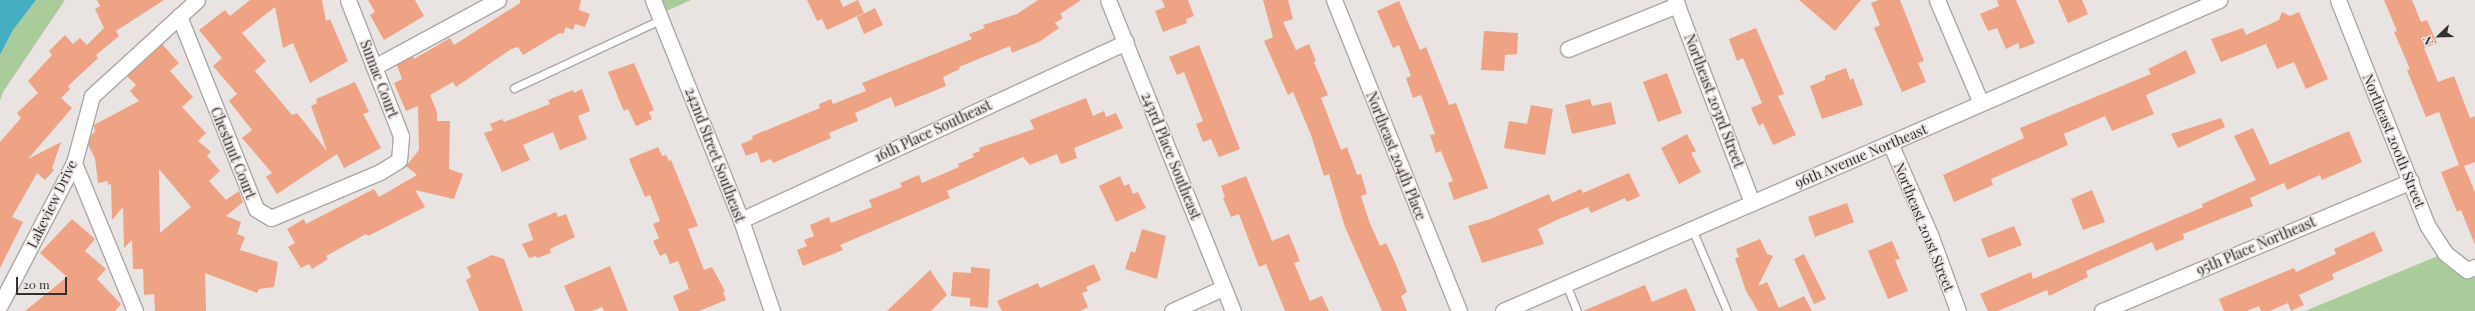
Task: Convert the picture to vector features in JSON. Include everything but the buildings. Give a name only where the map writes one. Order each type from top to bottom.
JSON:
[{"type":"street","name":"Lakeview Drive","points":[[0,305],[74,163],[92,96],[197,0]]},
{"type":"street","name":"Sumac Court","points":[[348,0],[401,136],[400,160]]},
{"type":"street","points":[[374,67],[498,0]]},
{"type":"street","name":"242nd Street Southeast","points":[[653,0],[662,18],[741,220],[772,311]]},
{"type":"street","name":"243rd Place Southeast","points":[[1108,0],[1233,311]]},
{"type":"street","name":"Northeast 204th Place","points":[[1334,0],[1459,311]]},
{"type":"street","points":[[1937,0],[1981,103]]},
{"type":"street","name":"96th Avenue Northeast","points":[[1503,311],[2218,0]]},
{"type":"street","name":"Northeast 200th Street","points":[[2338,0],[2411,181],[2427,225],[2444,253],[2471,269]]},
{"type":"street","points":[[1568,49],[1676,2]]},
{"type":"street","name":"Northeast 203rd Street","points":[[1676,2],[1752,203]]},
{"type":"street","name":"Chestnut Court","points":[[179,16],[256,209],[271,218],[380,172],[400,160]]},
{"type":"street","name":"16th Place Southeast","points":[[741,220],[1126,42]]},
{"type":"street","name":"Northeast 201st Street","points":[[1890,143],[1931,237],[1958,311]]},
{"type":"street","points":[[74,163],[135,311]]},
{"type":"street","name":"95th Place Northeast","points":[[2102,311],[2411,181]]},
{"type":"street","points":[[1172,311],[1223,288]]},
{"type":"lane","points":[[514,88],[662,18]]},
{"type":"lane","points":[[1692,229],[1727,311]]},
{"type":"lane","points":[[1566,284],[1577,311]]},
{"type":"green space","points":[[36,0],[65,0],[3,92],[0,101],[0,55],[13,30]]},
{"type":"green space","points":[[655,0],[691,0],[660,14]]},
{"type":"green space","points":[[2445,253],[2475,267],[2475,311],[2305,311]]},
{"type":"water","points":[[0,0],[36,0],[13,30],[0,55]]}]
